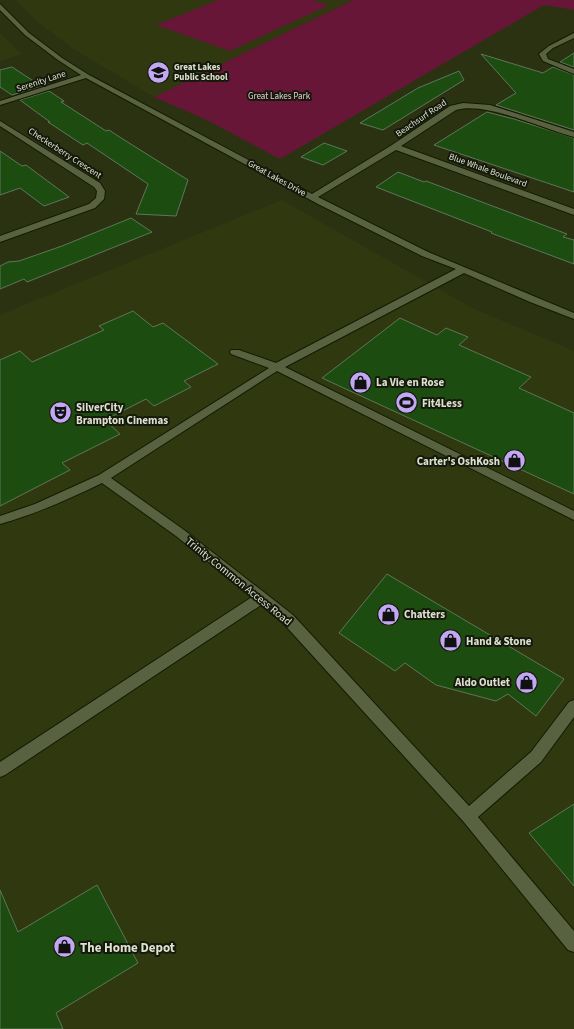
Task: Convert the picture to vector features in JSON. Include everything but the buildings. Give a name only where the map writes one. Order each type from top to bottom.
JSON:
[{"type":"street","name":"Great Lakes Drive","points":[[0,6],[27,34],[60,59],[87,76],[312,197],[425,254],[574,316]]},
{"type":"street","points":[[574,35],[551,46],[542,54],[544,60],[574,72]]},
{"type":"street","name":"Serenity Lane","points":[[0,103],[87,76]]},
{"type":"street","name":"Beachsurf Road","points":[[312,197],[394,147],[453,108],[463,105],[487,107],[574,135]]},
{"type":"street","name":"Checkerberry Crescent","points":[[0,122],[97,185],[101,191],[100,199],[92,206],[0,240]]},
{"type":"street","name":"Blue Whale Boulevard","points":[[394,147],[574,212]]},
{"type":"street","points":[[0,520],[50,502],[103,478],[277,368],[464,269]]},
{"type":"street","points":[[235,352],[277,368],[574,516]]},
{"type":"street","name":"Trinity Common Access Road","points":[[103,478],[180,533],[288,619],[468,816],[574,944]]},
{"type":"street","points":[[0,770],[261,598]]},
{"type":"street","points":[[468,816],[536,756],[574,706]]},
{"type":"shaded area","name":"Great Lakes Public School","points":[[16,0],[353,0],[154,97],[72,48],[39,23]]},
{"type":"shaded area","points":[[0,33],[22,54],[0,61]]},
{"type":"shaded area","points":[[282,200],[472,308],[574,351],[574,1029],[0,1029],[0,315]]},
{"type":"green space","points":[[218,0],[312,0],[329,5],[230,51],[156,25]]},
{"type":"green space","name":"Great Lakes Park","points":[[353,0],[574,0],[574,10],[544,5],[280,159],[207,120],[154,97]]},
{"type":"place","name":"Great Lakes Public School","points":[[159,72]]},
{"type":"place","name":"La Vie en Rose","points":[[361,382]]},
{"type":"place","name":"Fit4Less","points":[[407,403]]},
{"type":"place","name":"SilverCity Brampton Cinemas","points":[[60,413]]},
{"type":"place","name":"Carter's OshKosh","points":[[515,461]]},
{"type":"place","name":"Chatters","points":[[389,614]]},
{"type":"place","name":"Hand & Stone","points":[[450,641]]},
{"type":"place","name":"Aldo Outlet","points":[[526,682]]},
{"type":"place","name":"The Home Depot","points":[[65,947]]}]
